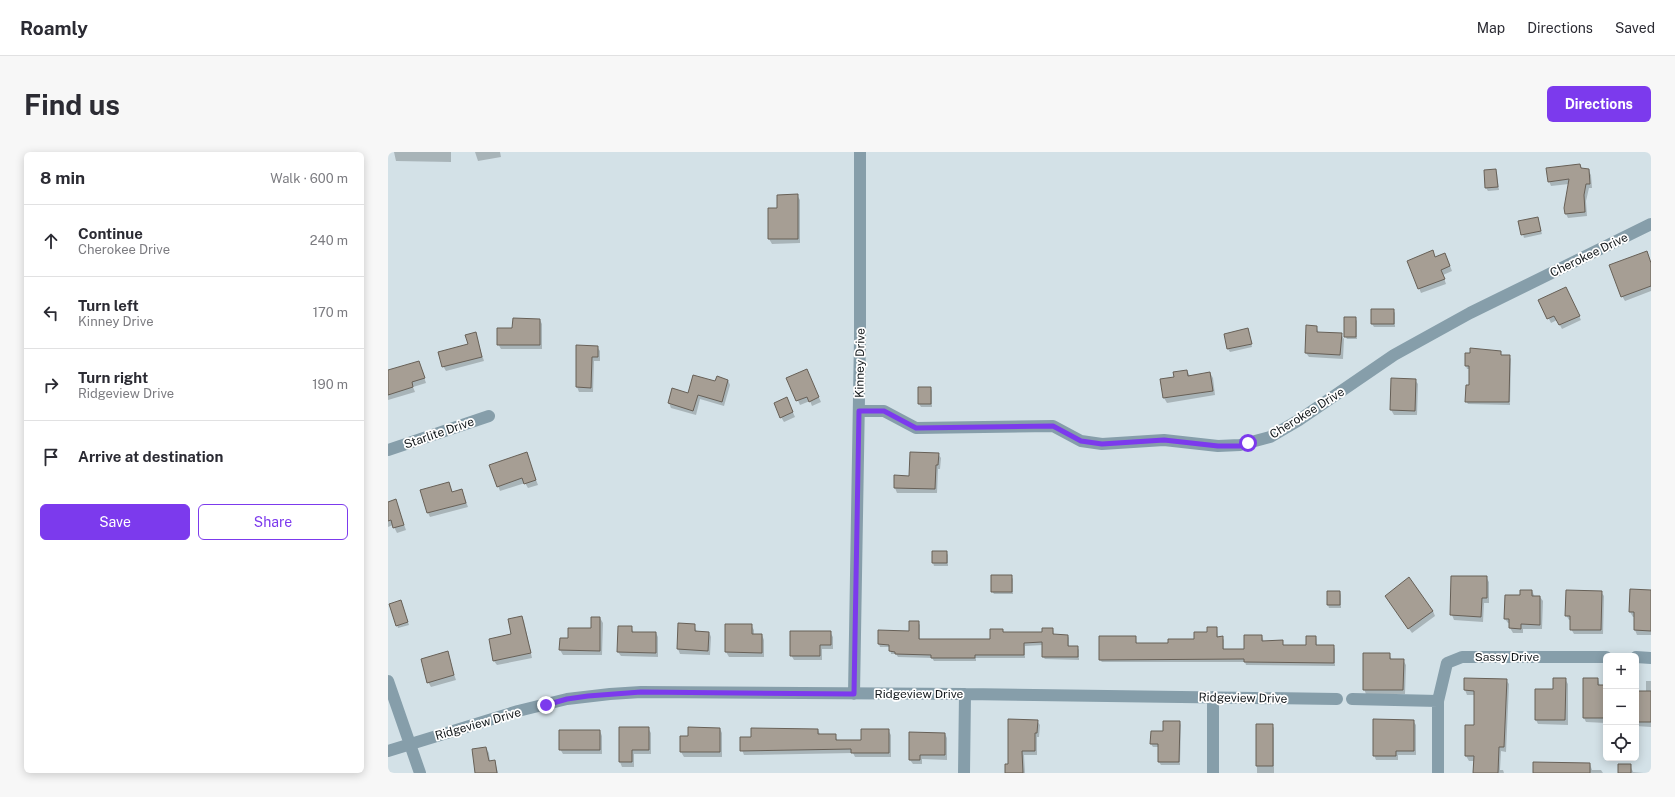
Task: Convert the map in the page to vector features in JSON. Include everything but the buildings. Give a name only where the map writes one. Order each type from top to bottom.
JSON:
[{"type":"street","name":"Kinney Drive","points":[[854,694],[859,411],[860,152]]},
{"type":"street","name":"Cherokee Drive","points":[[859,411],[884,411],[916,428],[1053,426],[1081,441],[1102,444],[1164,440],[1218,446],[1240,446],[1259,441],[1276,434],[1394,356],[1470,313],[1651,224]]},
{"type":"street","name":"Starlite Drive","points":[[388,450],[489,416]]},
{"type":"street","name":"Sassy Drive","points":[[1438,701],[1447,663],[1462,657],[1603,657]]},
{"type":"street","points":[[1639,658],[1651,658]]},
{"type":"street","points":[[388,681],[420,773]]},
{"type":"street","name":"Ridgeview Drive","points":[[388,751],[518,711],[567,699],[641,692],[966,694],[1337,699]]},
{"type":"street","points":[[964,773],[966,694]]},
{"type":"street","points":[[1214,697],[1214,773]]},
{"type":"street","points":[[1352,699],[1438,701],[1438,773]]},
{"type":"route","points":[[546,705],[567,699],[588,696],[641,692],[854,694],[859,411],[884,411],[916,428],[1053,426],[1081,441],[1102,444],[1164,440],[1218,446],[1240,446],[1248,443]]}]
